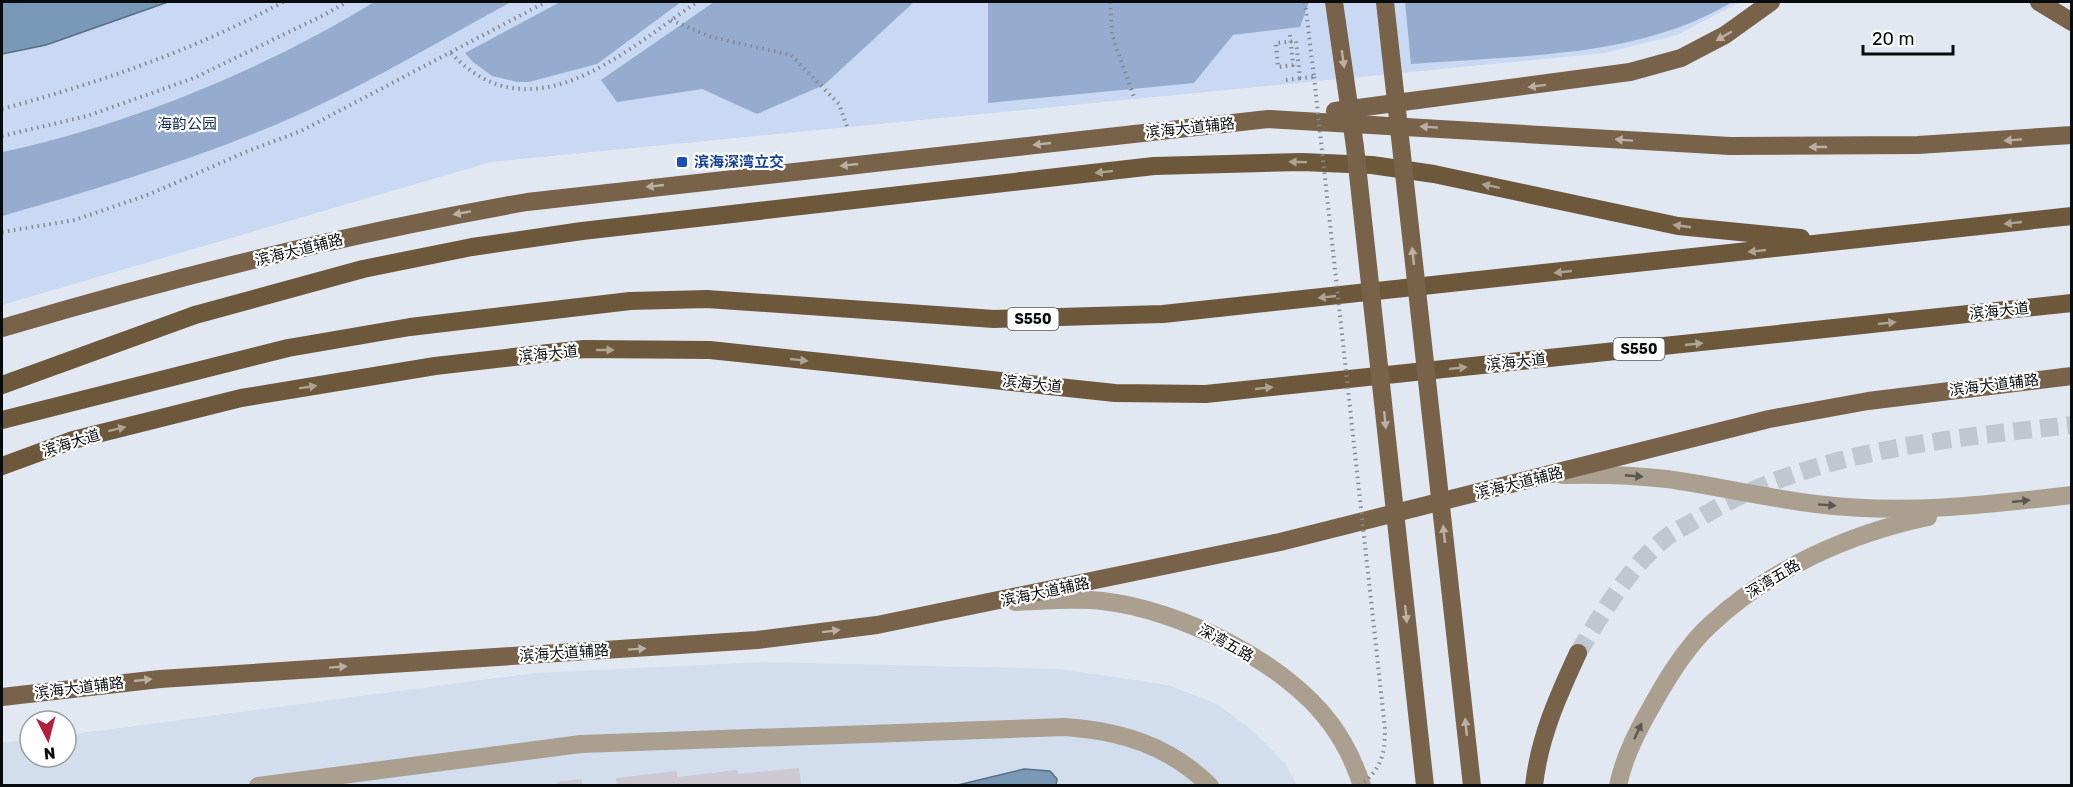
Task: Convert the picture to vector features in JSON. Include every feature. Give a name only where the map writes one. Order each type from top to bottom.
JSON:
[{"type":"highway","points":[[2,385],[195,315],[363,269],[472,247],[582,231],[1154,166],[1302,162],[1372,165],[1434,174],[1678,226],[1845,242]]},
{"type":"highway","name":"S550","points":[[2,420],[288,348],[410,327],[630,301],[707,299],[994,319],[1081,319],[1163,314],[2072,216]]},
{"type":"highway","name":"滨海大道","points":[[2,466],[73,440],[241,398],[435,366],[584,349],[710,350],[1115,393],[1206,394],[2072,303]]},
{"type":"main road","points":[[1334,2],[1355,147],[1425,786]]},
{"type":"main road","points":[[1385,2],[1472,786]]},
{"type":"main road","points":[[1268,119],[1630,72],[1681,58],[1725,35],[1771,2]]},
{"type":"main road","points":[[2039,2],[2072,22]]},
{"type":"main road","name":"滨海大道辅路","points":[[2,328],[78,305],[423,220],[527,202],[1268,119],[1730,146],[1918,145],[2072,135]]},
{"type":"main road","name":"滨海大道辅路","points":[[2,697],[160,679],[757,640],[876,625],[995,603],[1280,542],[1554,475],[1655,446],[1769,419],[1880,400],[2072,376]]},
{"type":"main road","points":[[1534,786],[1536,766],[1551,710],[1578,652]]},
{"type":"street","points":[[1554,475],[1609,474],[1668,479],[1817,504],[1901,510],[1988,505],[2072,495]]},
{"type":"street","name":"深湾五路","points":[[1618,786],[1638,730],[1671,673],[1708,626],[1759,584],[1829,548],[1898,524],[1988,505]]},
{"type":"street","name":"深湾五路","points":[[995,603],[1102,601],[1152,611],[1205,629],[1253,657],[1296,688],[1331,723],[1354,764],[1361,786]]},
{"type":"street","points":[[258,786],[580,744],[1065,727],[1101,730],[1128,736],[1152,745],[1185,765],[1210,786]]},
{"type":"path","points":[[2,109],[90,86],[170,55],[283,2]]},
{"type":"path","points":[[2,136],[87,116],[194,78],[347,2]]},
{"type":"path","points":[[2,232],[75,219],[150,194],[248,151],[301,131],[546,2]]},
{"type":"path","points":[[451,53],[480,79],[498,86],[536,90],[601,69],[697,2]]},
{"type":"path","points":[[1110,2],[1112,35],[1134,97]]},
{"type":"path","points":[[1305,2],[1384,729],[1385,749],[1380,765],[1361,786]]},
{"type":"path","points":[[671,20],[711,37],[791,55],[839,104],[848,129]]},
{"type":"path","points":[[1290,35],[1291,45],[1292,55],[1293,65],[1278,67],[1276,43],[1286,42],[1296,41],[1300,78],[1314,77]]},
{"type":"path","points":[[1286,80],[1314,77]]},
{"type":"shaded area","points":[[2,2],[168,2],[46,45],[2,54]]},
{"type":"shaded area","points":[[764,662],[1059,669],[1168,685],[1217,704],[1252,730],[1286,765],[1297,785],[2,786],[2,743],[18,741],[18,769],[78,769],[78,733],[535,673]]},
{"type":"shaded area","points":[[1024,769],[1050,771],[1057,779],[1056,785],[958,785]]},
{"type":"green space","name":"海韵公园","points":[[168,2],[1740,2],[1677,35],[1605,53],[491,162],[2,305],[2,54],[46,45]]},
{"type":"green space","points":[[374,2],[511,2],[362,84],[273,126],[158,168],[2,216],[2,152],[97,127],[194,92],[288,50]]},
{"type":"green space","points":[[560,2],[681,2],[597,64],[529,82],[517,82],[492,76],[465,53]]},
{"type":"green space","points":[[714,2],[914,2],[824,85],[757,114],[702,89],[617,102],[601,80]]},
{"type":"green space","points":[[988,2],[1309,2],[1300,27],[1233,35],[1194,83],[988,103]]},
{"type":"green space","points":[[1405,2],[1732,2],[1696,21],[1617,44],[1576,51],[1411,64]]},
{"type":"building","points":[[799,768],[801,786],[617,786],[616,778],[677,771],[677,777],[737,770],[738,774]]},
{"type":"building","points":[[582,779],[582,786],[558,786],[557,782]]},
{"type":"tunnel","points":[[1578,653],[1616,593],[1650,552],[1666,537],[1744,494],[1788,476],[1880,451],[1976,436],[2072,425]]},
{"type":"place","name":"滨海深湾立交","points":[[682,162]]}]
